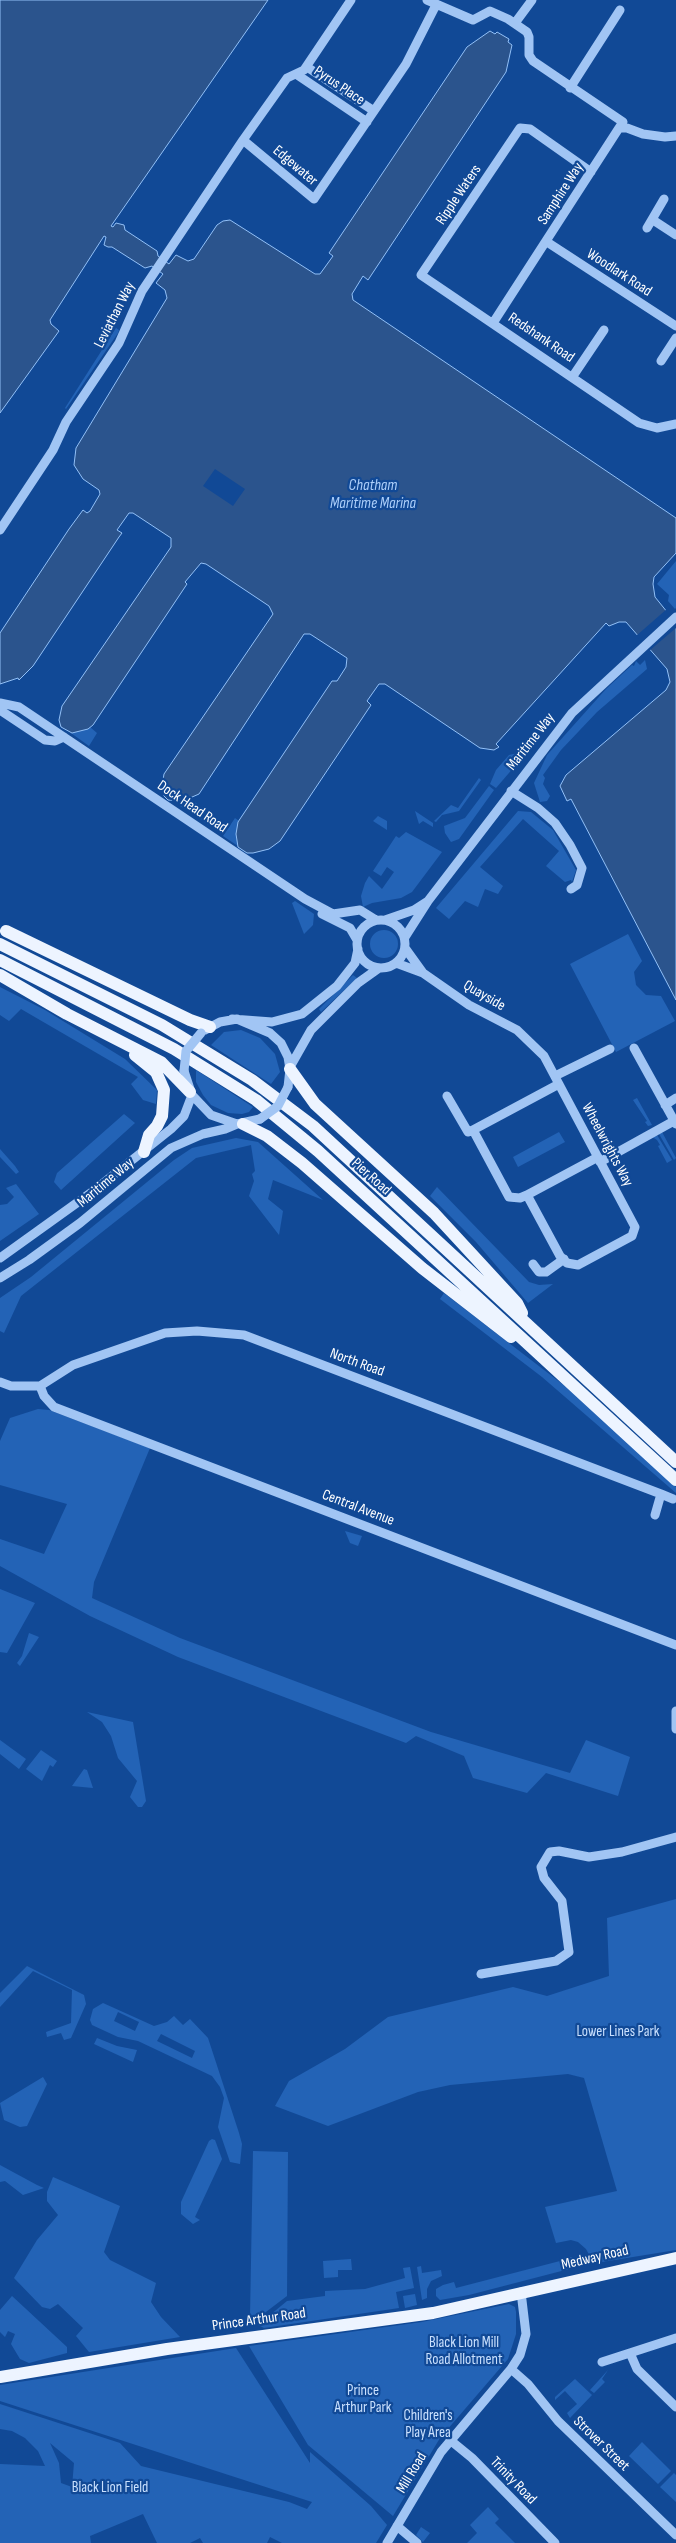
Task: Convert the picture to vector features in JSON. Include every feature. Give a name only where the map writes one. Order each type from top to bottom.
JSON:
[{"type":"main road","points":[[6,931],[190,1020],[206,1030]]},
{"type":"main road","name":"Pier Road","points":[[0,944],[162,1025],[252,1080],[313,1126],[676,1462]]},
{"type":"main road","name":"Pier Road","points":[[0,960],[181,1053],[256,1100],[318,1151],[676,1480]]},
{"type":"main road","points":[[0,975],[125,1044],[144,1051],[161,1062],[191,1094]]},
{"type":"main road","points":[[125,1044],[127,1050],[156,1072],[164,1090],[162,1116],[157,1126],[149,1135],[144,1152]]},
{"type":"main road","points":[[290,1068],[315,1104],[416,1196],[480,1262],[517,1303],[529,1325]]},
{"type":"main road","points":[[240,1124],[267,1136],[294,1157],[422,1268],[571,1383]]},
{"type":"main road","name":"Medway Road","points":[[521,2292],[676,2258]]},
{"type":"main road","name":"Prince Arthur Road","points":[[0,2377],[167,2349],[433,2312],[521,2292]]},
{"type":"street","points":[[243,140],[287,78],[307,67],[351,0]]},
{"type":"street","points":[[427,0],[473,20],[490,11],[515,24],[529,35],[528,55],[533,61],[623,122],[619,128]]},
{"type":"street","points":[[515,24],[532,0]]},
{"type":"street","name":"Edgewater","points":[[243,140],[314,199],[406,64],[436,5]]},
{"type":"street","points":[[566,85],[620,10]]},
{"type":"street","name":"Pyrus Place","points":[[307,67],[374,111]]},
{"type":"street","name":"Pyrus Place","points":[[296,74],[367,122]]},
{"type":"street","name":"Ripple Waters","points":[[494,323],[420,275],[520,128],[530,130],[591,172]]},
{"type":"street","points":[[619,128],[627,128],[643,134],[665,137],[676,136]]},
{"type":"street","name":"Samphire Way","points":[[494,323],[619,128]]},
{"type":"street","name":"Leviathan Way","points":[[0,530],[53,450],[66,422],[119,343],[142,291],[243,140]]},
{"type":"street","points":[[664,199],[650,224],[676,235]]},
{"type":"street","name":"Woodlark Road","points":[[547,242],[673,324]]},
{"type":"street","points":[[673,324],[676,313]]},
{"type":"street","name":"Redshank Road","points":[[494,323],[646,426],[662,428],[676,424]]},
{"type":"street","name":"Redshank Road","points":[[573,376],[604,330]]},
{"type":"street","points":[[661,361],[676,338]]},
{"type":"street","name":"Maritime Way","points":[[405,937],[428,901],[511,790],[572,713],[613,673],[676,617]]},
{"type":"street","name":"Dock Head Road","points":[[0,703],[16,705],[305,899],[333,914],[360,910],[380,920]]},
{"type":"street","points":[[0,710],[45,740],[54,741],[64,737]]},
{"type":"street","points":[[511,790],[538,808],[555,823],[570,845],[582,868],[577,885],[572,889]]},
{"type":"street","name":"Dock Head Road","points":[[305,899],[306,903],[325,916],[350,928],[357,944]]},
{"type":"street","name":"Maritime Way","points":[[380,920],[414,910],[428,901]]},
{"type":"street","points":[[380,920],[397,925],[405,937],[405,948],[402,957],[396,963],[379,968],[358,983],[311,1030],[290,1068],[288,1087],[278,1106],[260,1119],[240,1124],[211,1115],[191,1094],[184,1071],[186,1052],[206,1030],[232,1019],[272,1022],[302,1014],[337,986],[355,963],[357,944],[364,927],[380,920]]},
{"type":"street","points":[[357,944],[365,962],[379,968]]},
{"type":"street","name":"Quayside","points":[[405,948],[413,956],[424,973]]},
{"type":"street","name":"Quayside","points":[[396,963],[424,973],[469,1005],[517,1030],[530,1042]]},
{"type":"street","points":[[232,1019],[254,1025],[276,1038],[283,1047],[290,1068]]},
{"type":"street","name":"Wheelwrights Way","points":[[530,1042],[544,1056],[635,1227],[632,1236],[578,1265],[567,1263],[564,1259]]},
{"type":"street","points":[[474,1130],[509,1197],[520,1198],[675,1122],[634,1048]]},
{"type":"street","points":[[447,1096],[468,1132],[610,1049]]},
{"type":"street","name":"Maritime Way","points":[[0,1258],[70,1209],[144,1152],[178,1122],[186,1110],[191,1094]]},
{"type":"street","points":[[665,1105],[676,1098]]},
{"type":"street","name":"Maritime Way","points":[[0,1278],[80,1223],[171,1148],[202,1134],[240,1124]]},
{"type":"street","points":[[527,1196],[560,1256],[564,1259],[546,1272],[539,1272],[533,1264]]},
{"type":"street","points":[[0,1254],[10,1252]]},
{"type":"street","name":"North Road","points":[[40,1386],[73,1365],[165,1333],[197,1331],[244,1336],[673,1499]]},
{"type":"street","points":[[0,1382],[11,1386],[40,1386]]},
{"type":"street","name":"Central Avenue","points":[[40,1386],[44,1396],[54,1406],[676,1645]]},
{"type":"street","points":[[655,1515],[661,1494]]},
{"type":"street","points":[[676,1711],[676,1729]]},
{"type":"street","points":[[481,1974],[556,1961],[569,1952],[562,1901],[544,1878],[541,1867],[550,1852],[558,1851],[589,1857],[622,1852],[676,1837]]},
{"type":"street","name":"Mill Road","points":[[387,2543],[450,2440],[511,2368],[520,2354],[526,2334],[521,2292]]},
{"type":"street","points":[[602,2362],[676,2338]]},
{"type":"street","points":[[630,2353],[637,2368],[676,2407]]},
{"type":"street","name":"Strover Street","points":[[511,2368],[528,2384],[558,2422],[676,2535]]},
{"type":"street","name":"Trinity Road","points":[[450,2440],[472,2458],[555,2543]]},
{"type":"street","points":[[397,2526],[417,2543]]},
{"type":"green space","points":[[116,328],[119,330],[118,333],[66,409],[65,408]]},
{"type":"green space","points":[[676,561],[675,609],[668,601],[669,595],[657,584]]},
{"type":"green space","points":[[645,660],[647,669],[597,712],[561,750],[543,775],[545,778],[543,784],[550,796],[547,801],[540,802],[534,783],[547,755],[606,689],[632,665],[634,666],[636,661],[640,665]]},
{"type":"green space","points":[[90,727],[97,733],[89,746],[71,733]]},
{"type":"green space","points":[[536,735],[538,737],[527,752],[496,788],[490,784],[496,770],[509,755],[518,753]]},
{"type":"green space","points":[[479,778],[481,780],[459,811],[442,815],[436,822],[434,821],[451,805],[458,808]]},
{"type":"green space","points":[[489,786],[494,790],[459,839],[451,842],[445,833],[444,826],[465,818]]},
{"type":"green space","points":[[191,800],[199,805],[192,813],[180,806]]},
{"type":"green space","points":[[206,808],[205,815],[213,821],[211,827],[199,818]]},
{"type":"green space","points":[[415,811],[433,823],[433,827],[423,821],[419,824]]},
{"type":"green space","points":[[518,811],[531,812],[553,830],[576,870],[572,882],[571,880],[565,882],[546,866],[559,851],[523,819],[480,867],[503,886],[498,894],[485,889],[478,907],[465,901],[449,919],[436,908]]},
{"type":"green space","points":[[378,816],[387,821],[387,830],[373,821]]},
{"type":"green space","points":[[235,818],[239,821],[236,834],[238,846],[223,836]]},
{"type":"green space","points":[[406,832],[442,852],[412,892],[401,898],[372,903],[363,907],[361,896],[369,876],[382,889],[394,872],[387,867],[381,876],[373,871],[396,836],[399,838]]},
{"type":"green space","points":[[295,901],[314,914],[313,925],[304,934],[292,903]]},
{"type":"green space","points":[[384,930],[394,934],[398,944],[394,954],[384,958],[374,954],[370,944],[374,934]]},
{"type":"green space","points":[[628,934],[642,961],[634,972],[636,985],[646,995],[661,996],[675,1021],[616,1052],[570,964]]},
{"type":"green space","points":[[353,975],[357,978],[321,1012],[319,1009]]},
{"type":"green space","points":[[0,987],[45,1010],[125,1059],[157,1090],[156,1104],[143,1100],[131,1084],[138,1077],[21,1009],[9,1021],[0,1015]]},
{"type":"green space","points":[[241,1030],[260,1038],[275,1054],[280,1072],[271,1084],[211,1045],[224,1032]]},
{"type":"green space","points":[[196,1070],[253,1107],[249,1112],[242,1114],[228,1113],[211,1105],[196,1082]]},
{"type":"green space","points":[[637,1098],[652,1125],[648,1126],[645,1122],[647,1121],[633,1100]]},
{"type":"green space","points":[[124,1114],[135,1123],[61,1190],[54,1182],[57,1173]]},
{"type":"green space","points":[[559,1132],[565,1142],[518,1167],[513,1157]]},
{"type":"green space","points":[[662,1132],[676,1158],[674,1160],[659,1134]]},
{"type":"green space","points":[[657,1135],[672,1160],[667,1163],[658,1146],[660,1145],[652,1137]]},
{"type":"green space","points":[[236,1138],[258,1142],[323,1200],[273,1180],[268,1199],[283,1211],[279,1235],[249,1196],[254,1181],[252,1174],[255,1171],[251,1145],[196,1158],[21,1296],[4,1333],[0,1331],[0,1298],[31,1277],[174,1160],[192,1148]]},
{"type":"green space","points":[[0,1149],[19,1172],[16,1174],[0,1157]]},
{"type":"green space","points":[[16,1184],[39,1214],[0,1241],[0,1205],[7,1204],[14,1197],[6,1188]]},
{"type":"green space","points":[[437,1187],[529,1282],[539,1285],[553,1284],[528,1303],[476,1242],[430,1196]]},
{"type":"green space","points":[[444,1293],[583,1400],[676,1487],[676,1493],[542,1377],[440,1299]]},
{"type":"green space","points":[[38,1409],[49,1410],[150,1448],[94,1582],[92,1598],[180,1638],[431,1732],[570,1773],[586,1740],[630,1757],[618,1796],[546,1773],[527,1793],[473,1778],[464,1756],[416,1736],[406,1743],[178,1657],[90,1616],[0,1566],[0,1539],[44,1554],[67,1504],[0,1485],[0,1441],[10,1418]]},
{"type":"green space","points":[[345,1531],[362,1536],[358,1546],[350,1543]]},
{"type":"green space","points":[[0,1589],[35,1603],[7,1653],[0,1652]]},
{"type":"green space","points":[[29,1633],[39,1637],[20,1666],[17,1663],[22,1656]]},
{"type":"green space","points":[[87,1712],[133,1722],[146,1801],[142,1807],[138,1807],[130,1797],[137,1781],[118,1758],[111,1736],[102,1722]]},
{"type":"green space","points":[[0,1740],[26,1759],[19,1769],[0,1754]]},
{"type":"green space","points":[[41,1750],[57,1761],[53,1767],[50,1765],[42,1781],[26,1769]]},
{"type":"green space","points":[[84,1769],[87,1770],[93,1788],[72,1786]]},
{"type":"green space","name":"Lower Lines Park","points":[[676,1899],[676,2250],[596,2263],[593,2262],[586,2249],[578,2242],[571,2240],[556,2243],[545,2207],[617,2191],[584,2078],[568,2074],[450,2085],[418,2092],[328,2126],[275,2106],[289,2081],[345,2049],[388,2017],[513,1987],[547,1996],[609,1976],[607,1918]]},
{"type":"green space","points":[[27,1966],[84,1995],[86,2004],[71,2038],[64,2040],[61,2033],[47,2037],[46,2032],[71,2023],[72,1990],[33,1971],[0,2007],[0,1993]]},
{"type":"green space","points":[[103,2003],[154,2026],[167,2022],[174,2016],[183,2025],[190,2019],[208,2038],[242,2144],[240,2164],[230,2162],[218,2127],[224,2098],[220,2087],[212,2076],[138,2041],[118,2037],[92,2025],[90,2020],[93,2009]],"holes":[[[118,2012],[139,2022],[135,2031],[114,2021]],[[161,2034],[195,2051],[192,2058],[157,2041]]]},
{"type":"green space","points":[[97,2038],[117,2046],[137,2050],[133,2062],[94,2044]]},
{"type":"green space","points":[[43,2077],[47,2084],[27,2126],[20,2127],[4,2120],[0,2103]]},
{"type":"green space","points":[[215,2140],[222,2159],[195,2217],[200,2220],[193,2224],[181,2214],[181,2202],[209,2141]]},
{"type":"green space","points":[[253,2151],[288,2152],[287,2296],[254,2321],[250,2317]]},
{"type":"green space","points":[[0,2165],[44,2188],[23,2195],[5,2181],[0,2182]]},
{"type":"green space","points":[[53,2177],[120,2206],[104,2252],[110,2260],[156,2283],[151,2302],[161,2317],[180,2337],[89,2352],[76,2336],[83,2328],[58,2304],[50,2309],[42,2307],[14,2278],[37,2240],[58,2215],[47,2201],[47,2192]]},
{"type":"green space","points":[[565,2257],[572,2257],[575,2264],[573,2268],[469,2295],[440,2300],[436,2296],[436,2289],[443,2285],[454,2282],[456,2288],[560,2261]]},
{"type":"green space","points":[[351,2259],[352,2270],[338,2270],[338,2277],[324,2278],[323,2261]]},
{"type":"green space","points":[[421,2266],[422,2273],[441,2270],[442,2276],[431,2281],[427,2289],[427,2298],[422,2300],[417,2267]]},
{"type":"green space","points":[[410,2267],[414,2288],[396,2292],[399,2308],[264,2328],[258,2325],[287,2301],[325,2296],[325,2291],[365,2289],[405,2278],[403,2268]]},
{"type":"green space","points":[[415,2294],[417,2305],[405,2308],[403,2296]]},
{"type":"green space","points":[[12,2296],[67,2347],[67,2353],[29,2363],[20,2359],[11,2344],[15,2334],[8,2331],[5,2337],[0,2332],[0,2310]]},
{"type":"green space","name":"Prince Arthur Park","points":[[509,2304],[515,2307],[516,2334],[508,2359],[440,2438],[393,2516],[308,2445],[249,2346],[422,2322]]},
{"type":"green space","name":"Black Lion Field","points":[[236,2348],[310,2463],[310,2452],[371,2506],[387,2525],[376,2543],[282,2543],[270,2537],[267,2543],[203,2543],[200,2538],[190,2543],[157,2543],[143,2514],[90,2536],[91,2543],[0,2543],[0,2464],[45,2466],[38,2451],[25,2438],[12,2431],[0,2429],[0,2404],[120,2443],[141,2466],[289,2502],[307,2509],[312,2502],[0,2401],[0,2385]],"holes":[[[50,2443],[74,2463],[72,2487],[61,2483],[59,2463]]]},
{"type":"green space","points":[[608,2370],[602,2379],[605,2382],[594,2393],[590,2390]]},
{"type":"green space","points":[[575,2379],[592,2395],[570,2418],[567,2413],[577,2404],[565,2391],[555,2400],[555,2397]]},
{"type":"green space","points":[[642,2442],[671,2471],[658,2484],[629,2456]]},
{"type":"green space","points":[[674,2473],[676,2475],[676,2502],[660,2487]]},
{"type":"green space","points":[[488,2507],[499,2519],[495,2523],[515,2543],[467,2543],[477,2533],[470,2525]]},
{"type":"green space","points":[[421,2527],[430,2533],[423,2542],[416,2535]]},
{"type":"water","name":"Chatham Maritime Marina","points":[[0,0],[268,0],[111,226],[113,227],[116,223],[124,225],[125,230],[157,251],[158,256],[169,264],[176,255],[188,261],[194,259],[217,225],[223,221],[230,220],[315,274],[320,274],[333,256],[329,253],[467,47],[490,31],[495,34],[497,32],[509,39],[508,42],[512,45],[506,72],[368,280],[363,276],[352,294],[353,300],[676,518],[676,553],[654,577],[653,584],[655,597],[676,623],[676,1000],[571,799],[567,801],[560,786],[566,775],[666,690],[670,682],[667,669],[626,622],[619,622],[609,626],[606,623],[496,744],[499,747],[494,750],[480,748],[385,684],[379,684],[367,701],[371,705],[280,841],[269,849],[253,853],[247,853],[238,847],[236,834],[238,822],[332,681],[337,681],[346,667],[347,658],[310,634],[304,634],[199,794],[183,801],[168,800],[164,796],[162,786],[164,774],[273,614],[269,606],[206,564],[201,563],[185,582],[187,584],[93,725],[88,729],[72,733],[61,727],[59,720],[62,706],[171,547],[171,538],[133,513],[129,513],[117,530],[122,533],[33,666],[19,680],[18,678],[0,684],[0,633],[69,529],[83,510],[87,513],[90,511],[100,494],[99,490],[83,479],[74,465],[76,448],[167,298],[165,290],[156,283],[163,274],[152,266],[145,268],[112,247],[104,245],[106,237],[104,236],[50,320],[51,324],[59,331],[0,413]]},
{"type":"pier","points":[[215,469],[245,489],[233,506],[203,486]]},
{"type":"pier","points":[[668,608],[676,619],[676,628],[649,651],[636,636]]},
{"type":"park label","name":"Black Lion Mill Road Allotment","points":[[464,2352]]},
{"type":"park label","name":"Children's Play Area","points":[[428,2424]]}]
